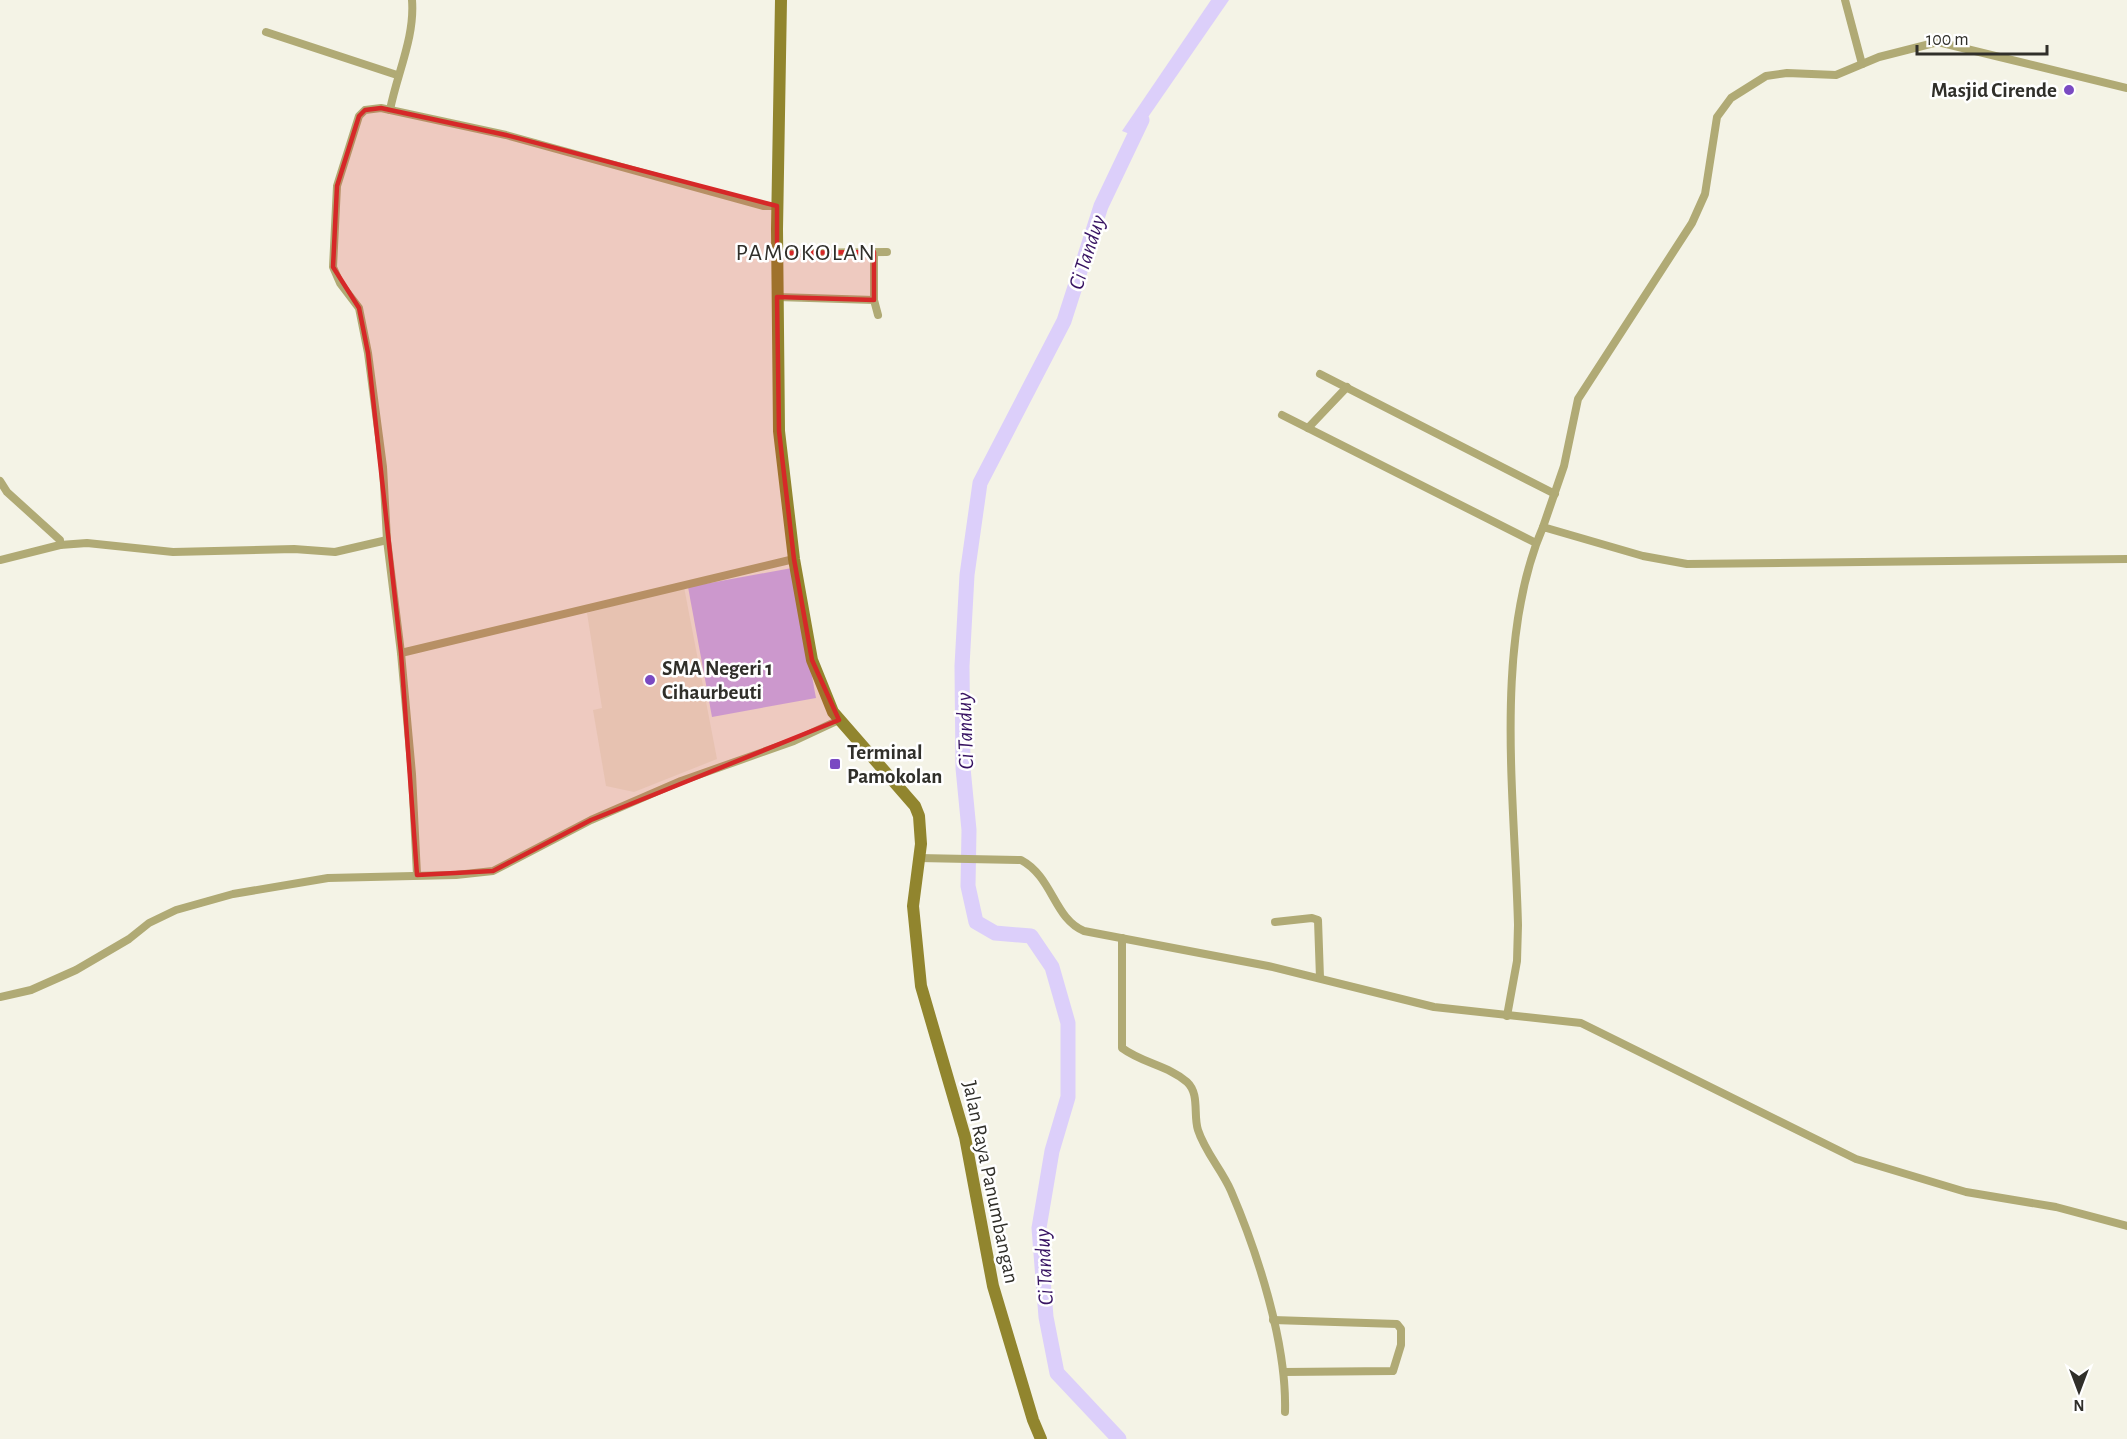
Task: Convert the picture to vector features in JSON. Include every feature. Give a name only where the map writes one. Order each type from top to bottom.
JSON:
[{"type":"main road","name":"Jalan Raya Panumbangan","points":[[781,0],[777,207],[779,431],[794,559],[812,660],[821,685],[839,720],[915,806],[919,816],[921,831],[913,906],[921,986],[965,1137],[993,1286],[1033,1420],[1041,1439]]},
{"type":"street","points":[[390,110],[397,75],[412,26],[412,0]]},
{"type":"street","points":[[1845,0],[1862,64]]},
{"type":"street","points":[[266,32],[397,75]]},
{"type":"street","points":[[1507,1016],[1517,961],[1518,925],[1511,698],[1518,617],[1536,543],[1555,494],[1578,399],[1692,223],[1705,194],[1713,130],[1720,109],[1743,88],[1766,76],[1787,73],[1832,76],[1879,57],[1942,42],[2127,88]]},
{"type":"street","points":[[417,875],[412,774],[401,653],[387,540],[383,467],[363,321],[359,308],[340,283],[333,267],[332,243],[337,186],[359,117],[365,110],[381,108],[506,135],[764,206],[777,207]]},
{"type":"street","points":[[874,252],[874,300],[878,315]]},
{"type":"street","points":[[777,253],[887,252]]},
{"type":"street","points":[[777,297],[874,300]]},
{"type":"street","points":[[1320,374],[1555,494]]},
{"type":"street","points":[[1308,428],[1347,387]]},
{"type":"street","points":[[1282,415],[1536,543]]},
{"type":"street","points":[[0,481],[7,492],[60,540],[60,545]]},
{"type":"street","points":[[1543,527],[1643,556],[1687,564],[2127,559]]},
{"type":"street","points":[[0,560],[60,545],[87,543],[173,552],[294,549],[335,552],[387,540]]},
{"type":"street","points":[[401,653],[794,559]]},
{"type":"street","points":[[0,997],[31,990],[60,978],[129,939],[149,923],[188,906],[255,888],[328,878],[456,875],[493,871],[591,820],[681,782],[794,741],[839,720]]},
{"type":"street","points":[[919,858],[1021,860],[1035,868],[1070,924],[1076,928],[1320,978],[1434,1007],[1581,1023],[1856,1160],[1966,1191],[2056,1207],[2127,1226]]},
{"type":"street","points":[[1275,922],[1312,918],[1318,920],[1320,978]]},
{"type":"street","points":[[1122,938],[1122,1048],[1133,1056],[1170,1072],[1188,1083],[1195,1098],[1198,1130],[1234,1199],[1273,1320],[1284,1372],[1285,1413]]},
{"type":"street","points":[[1273,1320],[1396,1324],[1401,1329],[1401,1345],[1393,1371],[1284,1372]]},
{"type":"highlighted area","points":[[381,108],[506,135],[777,206],[777,253],[874,252],[874,300],[777,297],[779,431],[794,559],[812,660],[839,720],[591,820],[493,871],[417,875],[401,653],[368,353],[359,308],[333,267],[337,186],[359,116],[365,110]]},
{"type":"shaded area","points":[[1211,0],[1229,0],[1135,136],[1122,131]]},
{"type":"shaded area","points":[[792,568],[816,698],[712,717],[688,587]]},
{"type":"shaded area","name":"SMA Negeri 1 Cihaurbeuti","points":[[684,587],[717,759],[634,792],[606,786],[593,710],[602,708],[587,613]]},
{"type":"waterway","name":"Ci Tanduy","points":[[1119,1439],[1057,1373],[1046,1317],[1039,1228],[1052,1151],[1068,1097],[1068,1023],[1052,967],[1031,936],[995,933],[976,922],[968,886],[969,830],[963,768],[962,666],[967,575],[980,483],[1064,321],[1101,206],[1142,120]]},
{"type":"place","name":"Masjid Cirende","points":[[2069,90]]},
{"type":"place","name":"SMA Negeri 1 Cihaurbeuti","points":[[650,680]]},
{"type":"place","name":"Terminal Pamokolan","points":[[835,764]]},
{"type":"district","name":"PAMOKOLAN","points":[[806,252]]}]
